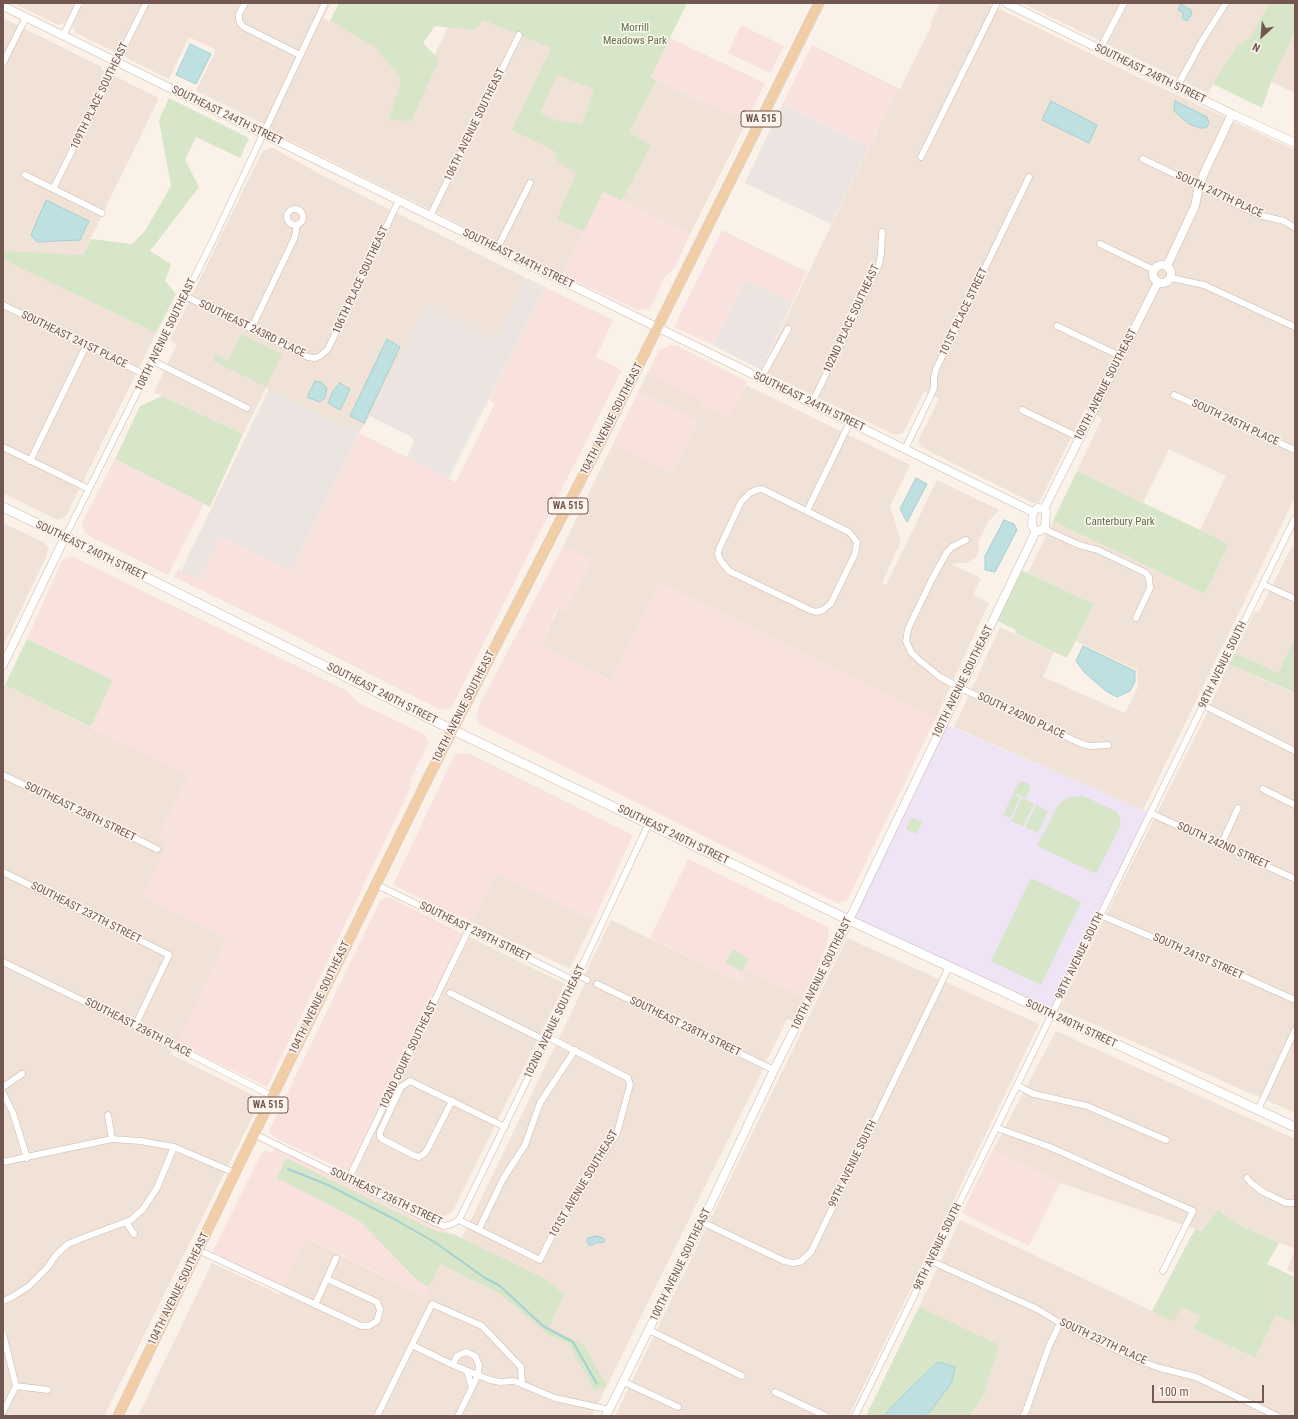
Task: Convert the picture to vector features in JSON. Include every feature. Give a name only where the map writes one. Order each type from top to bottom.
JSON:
[{"type":"main road","name":"104TH AVENUE SOUTHEAST","points":[[118,1416],[376,884],[453,730],[606,433],[657,327],[819,3]]},
{"type":"main road","name":"SOUTHEAST 240TH STREET","points":[[3,507],[453,730],[848,920]]},
{"type":"main road","name":"SOUTH 240TH STREET","points":[[848,920],[1295,1127]]},
{"type":"street","points":[[63,36],[79,3]]},
{"type":"street","name":"109TH PLACE SOUTHEAST","points":[[53,189],[146,3]]},
{"type":"street","points":[[245,3],[239,14],[240,23],[244,27],[300,55]]},
{"type":"street","name":"108TH AVENUE SOUTHEAST","points":[[3,665],[5,655],[215,236],[325,3]]},
{"type":"street","points":[[920,158],[997,3]]},
{"type":"street","name":"SOUTHEAST 248TH STREET","points":[[1006,3],[1232,114],[1295,143]]},
{"type":"street","points":[[1100,49],[1124,3]]},
{"type":"street","points":[[1177,87],[1202,41],[1226,3]]},
{"type":"street","name":"SOUTHEAST 244TH STREET","points":[[3,6],[1033,512]]},
{"type":"street","points":[[3,63],[26,17]]},
{"type":"street","name":"106TH AVENUE SOUTHEAST","points":[[430,216],[519,34]]},
{"type":"street","points":[[1167,266],[1195,206],[1204,171],[1232,114]]},
{"type":"street","name":"SOUTH 247TH PLACE","points":[[1144,159],[1258,215],[1284,222],[1295,228]]},
{"type":"street","points":[[25,175],[102,213]]},
{"type":"street","name":"101ST PLACE STREET","points":[[905,449],[931,396],[934,388],[936,369],[1028,178]]},
{"type":"street","points":[[497,249],[530,183]]},
{"type":"street","name":"106TH PLACE SOUTHEAST","points":[[320,356],[328,349],[399,200]]},
{"type":"street","points":[[250,329],[294,239],[296,226]]},
{"type":"street","name":"102ND PLACE SOUTHEAST","points":[[812,403],[879,265],[882,232]]},
{"type":"street","points":[[1100,244],[1154,270]]},
{"type":"street","points":[[1161,265],[1167,266],[1171,270],[1171,278],[1167,282],[1161,284],[1154,278],[1154,270],[1161,265]]},
{"type":"street","points":[[1171,278],[1204,285],[1295,327]]},
{"type":"street","name":"100TH AVENUE SOUTHEAST","points":[[1044,509],[1158,282]]},
{"type":"street","name":"SOUTHEAST 243RD PLACE","points":[[185,296],[308,357],[316,358],[320,356]]},
{"type":"street","name":"SOUTHEAST 241ST PLACE","points":[[3,305],[146,375]]},
{"type":"street","points":[[1057,326],[1120,356]]},
{"type":"street","points":[[762,378],[788,329]]},
{"type":"street","points":[[30,461],[86,346]]},
{"type":"street","points":[[153,361],[247,408]]},
{"type":"street","name":"SOUTH 245TH PLACE","points":[[1174,395],[1295,450]]},
{"type":"street","points":[[1022,410],[1080,438]]},
{"type":"street","points":[[807,511],[850,422]]},
{"type":"street","points":[[3,447],[89,489]]},
{"type":"street","points":[[756,490],[766,490],[807,511],[849,532],[856,542],[856,554],[831,603],[823,610],[816,612],[729,571],[720,560],[718,554],[741,502],[750,493],[756,490]]},
{"type":"street","points":[[1040,530],[1046,525],[1046,512],[1044,509],[1038,508],[1033,512],[1032,526],[1040,530],[1098,550],[1146,573],[1149,577],[1150,588],[1136,618]]},
{"type":"street","name":"98TH AVENUE SOUTH","points":[[855,1416],[1295,518]]},
{"type":"street","name":"100TH AVENUE SOUTHEAST","points":[[608,1413],[960,688],[1040,530]]},
{"type":"street","name":"SOUTH 242ND PLACE","points":[[966,540],[952,546],[944,556],[908,629],[906,637],[907,645],[911,652],[940,677],[960,688],[1082,744],[1090,746],[1108,745]]},
{"type":"street","points":[[1262,584],[1295,599]]},
{"type":"street","points":[[1203,705],[1295,751]]},
{"type":"street","name":"SOUTHEAST 238TH STREET","points":[[3,775],[157,849]]},
{"type":"street","points":[[1263,789],[1295,805]]},
{"type":"street","points":[[1221,845],[1238,808]]},
{"type":"street","name":"SOUTH 242ND STREET","points":[[1150,813],[1295,879]]},
{"type":"street","name":"102ND AVENUE SOUTHEAST","points":[[459,1220],[505,1127],[649,823]]},
{"type":"street","name":"SOUTHEAST 237TH STREET","points":[[3,872],[169,955],[135,1026]]},
{"type":"street","name":"SOUTHEAST 239TH STREET","points":[[376,884],[576,978]]},
{"type":"street","name":"SOUTH 241ST STREET","points":[[1100,915],[1204,959],[1295,1000]]},
{"type":"street","name":"102ND COURT SOUTHEAST","points":[[348,1180],[469,929]]},
{"type":"street","name":"SOUTHEAST 236TH PLACE","points":[[3,962],[135,1026],[272,1096]]},
{"type":"street","name":"99TH AVENUE SOUTH","points":[[702,1222],[784,1261],[793,1263],[800,1262],[811,1252],[949,967]]},
{"type":"street","points":[[576,978],[587,980]]},
{"type":"street","name":"SOUTHEAST 238TH STREET","points":[[596,984],[774,1070]]},
{"type":"street","name":"101ST AVENUE SOUTHEAST","points":[[450,993],[547,1039],[575,1050],[628,1078],[630,1085],[617,1132],[590,1174],[575,1201],[560,1218],[540,1260]]},
{"type":"street","points":[[1258,1110],[1295,1030]]},
{"type":"street","points":[[479,1230],[503,1179],[525,1145],[540,1103],[575,1050]]},
{"type":"street","points":[[3,1087],[22,1074]]},
{"type":"street","name":"102ND COURT SOUTHEAST","points":[[410,1081],[452,1101],[424,1154],[420,1157],[401,1149],[380,1137],[380,1132],[401,1087],[410,1081]]},
{"type":"street","points":[[1018,1086],[1034,1094],[1087,1106],[1166,1140]]},
{"type":"street","points":[[3,1093],[13,1113],[27,1158]]},
{"type":"street","points":[[452,1101],[505,1127]]},
{"type":"street","points":[[108,1115],[112,1139]]},
{"type":"street","points":[[997,1128],[1050,1147],[1193,1211],[1163,1271]]},
{"type":"street","name":"SOUTHEAST 236TH STREET","points":[[254,1134],[444,1226],[459,1220],[540,1260]]},
{"type":"street","points":[[3,1162],[112,1139],[140,1141],[174,1147],[235,1173]]},
{"type":"street","points":[[3,1301],[12,1297],[28,1286],[47,1268],[56,1255],[68,1244],[131,1220],[143,1209],[157,1188],[174,1147]]},
{"type":"street","points":[[1247,1178],[1264,1192],[1286,1203],[1295,1203]]},
{"type":"street","points":[[126,1222],[134,1234]]},
{"type":"street","points":[[198,1250],[362,1326],[371,1325],[379,1317],[380,1310],[377,1302],[327,1279]]},
{"type":"street","points":[[315,1304],[336,1258]]},
{"type":"street","name":"SOUTH 237TH PLACE","points":[[931,1261],[1037,1309],[1060,1323],[1140,1361],[1160,1368],[1196,1377],[1277,1416]]},
{"type":"street","points":[[377,1416],[432,1304],[482,1326],[521,1368],[522,1384]]},
{"type":"street","points":[[1023,1416],[1060,1323]]},
{"type":"street","points":[[649,1330],[742,1376]]},
{"type":"street","points":[[3,1334],[16,1386],[3,1412]]},
{"type":"street","points":[[412,1345],[453,1365],[478,1375],[500,1382],[514,1381],[555,1398],[608,1413]]},
{"type":"street","points":[[453,1365],[457,1356],[466,1352],[471,1353],[478,1360],[478,1375],[458,1416]]},
{"type":"street","points":[[467,1371],[472,1387]]},
{"type":"street","points":[[624,1382],[678,1407]]},
{"type":"street","points":[[16,1386],[48,1390]]},
{"type":"street","points":[[775,1392],[826,1416]]},
{"type":"shaded area","points":[[13,3],[75,3],[66,22],[58,25]]},
{"type":"shaded area","points":[[83,3],[331,3],[323,18],[427,70],[460,3],[637,82],[603,192],[563,275],[272,132],[270,127],[196,91],[216,50],[189,37],[169,79],[76,33],[72,26]]},
{"type":"shaded area","points":[[940,3],[987,3],[1134,75],[1295,150],[1295,497],[1143,810],[954,727],[1000,627],[1054,652],[1043,677],[1125,713],[1138,687],[1137,670],[1076,641],[1094,604],[1028,573],[1053,521],[1205,594],[1229,544],[1200,530],[1226,476],[1169,449],[1143,503],[1077,471],[1102,418],[1085,409],[1041,499],[1038,503],[1033,503],[921,447],[918,441],[939,399],[924,391],[903,433],[895,435],[761,370],[898,88],[900,89],[932,25],[930,24]]},
{"type":"shaded area","points":[[1022,3],[1269,3],[1250,38],[1237,46],[1208,93]]},
{"type":"shaded area","points":[[3,18],[100,66],[102,70],[159,98],[66,289],[156,333],[67,514],[58,520],[3,493]]},
{"type":"shaded area","points":[[741,25],[784,46],[770,73],[728,53]]},
{"type":"shaded area","points":[[1295,32],[1295,93],[1271,82]]},
{"type":"shaded area","points":[[670,38],[765,83],[746,123],[651,77]]},
{"type":"shaded area","points":[[812,45],[898,88],[869,147],[782,105]]},
{"type":"shaded area","points":[[657,80],[746,123],[690,234],[622,201],[651,145],[629,132]]},
{"type":"shaded area","points":[[782,105],[869,147],[831,224],[745,183]]},
{"type":"shaded area","points":[[273,148],[329,179],[526,278],[496,339],[426,304],[370,416],[359,433],[266,388],[243,434],[154,392],[177,344],[170,340],[260,156],[263,151]]},
{"type":"shaded area","points":[[603,192],[690,234],[675,267],[665,277],[650,308],[637,310],[563,275]]},
{"type":"shaded area","points":[[722,230],[807,272],[792,303],[745,280],[713,345],[674,327]]},
{"type":"shaded area","points":[[526,278],[545,287],[449,478],[407,457],[414,441],[410,436],[370,416],[426,304],[496,339]]},
{"type":"shaded area","points":[[745,280],[792,303],[761,370],[713,345]]},
{"type":"shaded area","points":[[545,287],[613,320],[596,357],[622,370],[451,708],[441,710],[174,577],[178,569],[199,580],[220,537],[291,571],[359,433],[456,482],[495,403],[489,400]]},
{"type":"shaded area","points":[[670,345],[678,346],[747,381],[730,418],[702,404],[703,401],[647,374],[658,352]]},
{"type":"shaded area","points":[[647,374],[703,401],[702,404],[729,418],[746,385],[910,465],[890,506],[901,541],[882,583],[886,585],[937,480],[999,510],[988,522],[978,542],[979,547],[976,557],[966,563],[951,564],[981,578],[973,595],[989,603],[936,718],[660,583],[611,681],[540,646],[559,608],[565,611],[591,560],[563,546],[613,444],[672,473],[697,421],[638,392]]},
{"type":"shaded area","points":[[269,389],[359,433],[291,571],[220,537],[199,580],[181,571]]},
{"type":"shaded area","points":[[638,392],[697,421],[672,473],[613,444]]},
{"type":"shaded area","points":[[115,459],[204,504],[168,575],[85,533],[82,523]]},
{"type":"shaded area","points":[[3,523],[45,543],[48,548],[47,555],[3,647]]},
{"type":"shaded area","points":[[563,546],[591,560],[565,611],[558,608],[540,646],[610,681],[660,583],[936,718],[847,901],[838,903],[829,899],[479,724],[476,719],[479,706]]},
{"type":"shaded area","points":[[1292,546],[1295,548],[1295,638],[1278,673],[1235,653],[1255,611],[1259,612]]},
{"type":"shaded area","points":[[73,557],[346,690],[359,703],[424,734],[428,740],[428,744],[412,776],[408,793],[267,1087],[176,1043],[228,938],[143,895],[169,841],[159,836],[189,776],[91,727],[113,680],[27,639],[62,561],[66,558]]},
{"type":"shaded area","points":[[1229,664],[1295,694],[1295,1113],[1059,1009],[1206,715]]},
{"type":"shaded area","points":[[5,685],[189,776],[159,836],[169,841],[143,895],[228,938],[171,1054],[261,1099],[104,1416],[3,1416],[3,688]]},
{"type":"shaded area","points":[[943,723],[1150,813],[1051,1015],[849,920]]},
{"type":"shaded area","points":[[468,753],[633,835],[594,920],[496,872],[472,922],[393,885],[454,756]]},
{"type":"shaded area","points":[[688,859],[828,927],[829,933],[826,948],[804,997],[747,970],[741,982],[650,938]]},
{"type":"shaded area","points":[[496,872],[594,920],[570,969],[472,922]]},
{"type":"shaded area","points":[[389,897],[470,937],[355,1175],[275,1138],[271,1134],[270,1129],[380,901]]},
{"type":"shaded area","points":[[611,920],[741,982],[747,970],[804,997],[793,1021],[787,1019],[764,1066],[707,1038],[706,1041],[763,1069],[592,1416],[138,1416],[212,1263],[279,1294],[306,1238],[424,1296],[455,1235],[462,1238],[587,980],[583,978]]},
{"type":"shaded area","points":[[470,937],[565,984],[453,1211],[448,1215],[443,1216],[355,1175]]},
{"type":"shaded area","points":[[847,938],[1039,1024],[849,1416],[615,1416]]},
{"type":"shaded area","points":[[1056,1031],[1295,1139],[1295,1248],[1279,1243],[1235,1223],[1218,1209],[1202,1231],[1060,1183],[993,1150]]},
{"type":"shaded area","points":[[275,1148],[455,1235],[425,1296],[307,1238],[282,1287],[212,1252],[261,1154],[266,1151],[273,1153]]},
{"type":"shaded area","points":[[993,1150],[1060,1183],[1029,1246],[962,1213]]},
{"type":"shaded area","points":[[960,1220],[1173,1321],[1180,1307],[1200,1316],[1194,1329],[1255,1358],[1276,1315],[1295,1323],[1295,1416],[969,1416],[983,1397],[919,1307]]},
{"type":"shaded area","points":[[1295,1249],[1295,1274],[1287,1270]]},
{"type":"green space","name":"Morrill Meadows Park","points":[[339,3],[687,3],[651,77],[657,80],[629,132],[651,145],[622,201],[603,192],[584,231],[557,219],[576,173],[558,162],[555,151],[512,130],[551,48],[484,20],[474,30],[435,26],[423,43],[439,60],[411,121],[389,120],[402,79],[374,46],[330,21]],"holes":[[[557,75],[594,89],[582,124],[556,121],[540,113]]]},
{"type":"green space","points":[[1269,3],[1295,3],[1295,32],[1271,82],[1262,108],[1213,84],[1237,46],[1250,38]]},
{"type":"green space","points":[[169,98],[249,138],[240,158],[196,137],[185,160],[199,187],[150,251],[171,264],[165,281],[176,294],[156,333],[3,259],[3,249],[6,251],[83,255],[91,239],[132,244],[145,231],[171,186],[159,120]]},
{"type":"green space","points":[[241,334],[282,354],[266,387],[213,361],[216,355],[228,361]]},
{"type":"green space","points":[[162,396],[243,434],[210,507],[115,459],[140,406]]},
{"type":"green space","name":"Canterbury Park","points":[[1077,471],[1229,544],[1205,594],[1053,521]]},
{"type":"green space","points":[[1021,570],[1094,604],[1067,658],[1015,633],[1016,630],[996,620]]},
{"type":"green space","points":[[1295,638],[1295,693],[1229,664],[1235,653],[1278,673]]},
{"type":"green space","points":[[27,639],[113,680],[91,727],[5,685]]},
{"type":"green space","points":[[1021,781],[1029,784],[1030,789],[1026,798],[1013,793]]},
{"type":"green space","points":[[1013,794],[1020,798],[1010,818],[1003,815]]},
{"type":"green space","points":[[1081,796],[1117,812],[1120,819],[1121,825],[1097,872],[1094,873],[1037,846],[1057,807],[1062,801],[1071,797]]},
{"type":"green space","points":[[1022,798],[1034,804],[1023,826],[1011,821]]},
{"type":"green space","points":[[1036,805],[1048,811],[1038,833],[1025,827]]},
{"type":"green space","points":[[911,817],[922,822],[916,834],[906,829]]},
{"type":"green space","points":[[1031,878],[1081,902],[1041,985],[991,961]]},
{"type":"green space","points":[[733,949],[749,959],[742,972],[725,962]]},
{"type":"green space","points":[[286,1158],[436,1231],[455,1235],[547,1280],[564,1295],[548,1328],[584,1345],[607,1387],[594,1390],[569,1344],[549,1335],[502,1295],[441,1264],[429,1287],[419,1282],[360,1221],[277,1178]]},
{"type":"green space","points":[[1218,1209],[1235,1223],[1279,1243],[1267,1264],[1295,1277],[1295,1323],[1276,1315],[1255,1358],[1194,1329],[1200,1316],[1181,1307],[1173,1322],[1152,1311],[1195,1229],[1202,1231]]},
{"type":"green space","points":[[919,1307],[999,1345],[983,1397],[969,1416],[922,1416],[930,1412],[938,1362],[905,1393],[884,1416],[866,1416]]},
{"type":"water","points":[[1181,4],[1191,10],[1192,14],[1187,21],[1182,18],[1183,13],[1178,10]]},
{"type":"water","points":[[190,44],[211,54],[196,84],[176,75]]},
{"type":"water","points":[[1051,101],[1097,125],[1089,143],[1042,120]]},
{"type":"water","points":[[1175,101],[1207,117],[1209,123],[1206,128],[1200,128],[1189,124],[1174,111]]},
{"type":"water","points":[[46,200],[89,221],[80,240],[37,242],[31,235]]},
{"type":"water","points":[[387,339],[400,347],[364,423],[350,416]]},
{"type":"water","points":[[315,381],[321,382],[327,388],[325,398],[319,402],[307,397]]},
{"type":"water","points":[[340,383],[350,389],[340,410],[328,403],[333,391]]},
{"type":"water","points":[[916,478],[927,484],[907,522],[900,509]]},
{"type":"water","points":[[1004,520],[1014,524],[1017,530],[995,572],[985,570],[985,556]]},
{"type":"water","points":[[1083,646],[1135,671],[1135,682],[1130,691],[1117,697],[1106,691],[1085,673],[1076,661]]},
{"type":"water","points":[[597,1236],[603,1238],[604,1242],[589,1245],[587,1241],[588,1238]]},
{"type":"water","points":[[938,1362],[955,1367],[952,1382],[930,1412],[922,1416],[884,1416],[905,1393]]},
{"type":"waterway","points":[[288,1169],[328,1185],[396,1220],[436,1243],[485,1278],[500,1286],[543,1326],[573,1342],[597,1384]]}]
